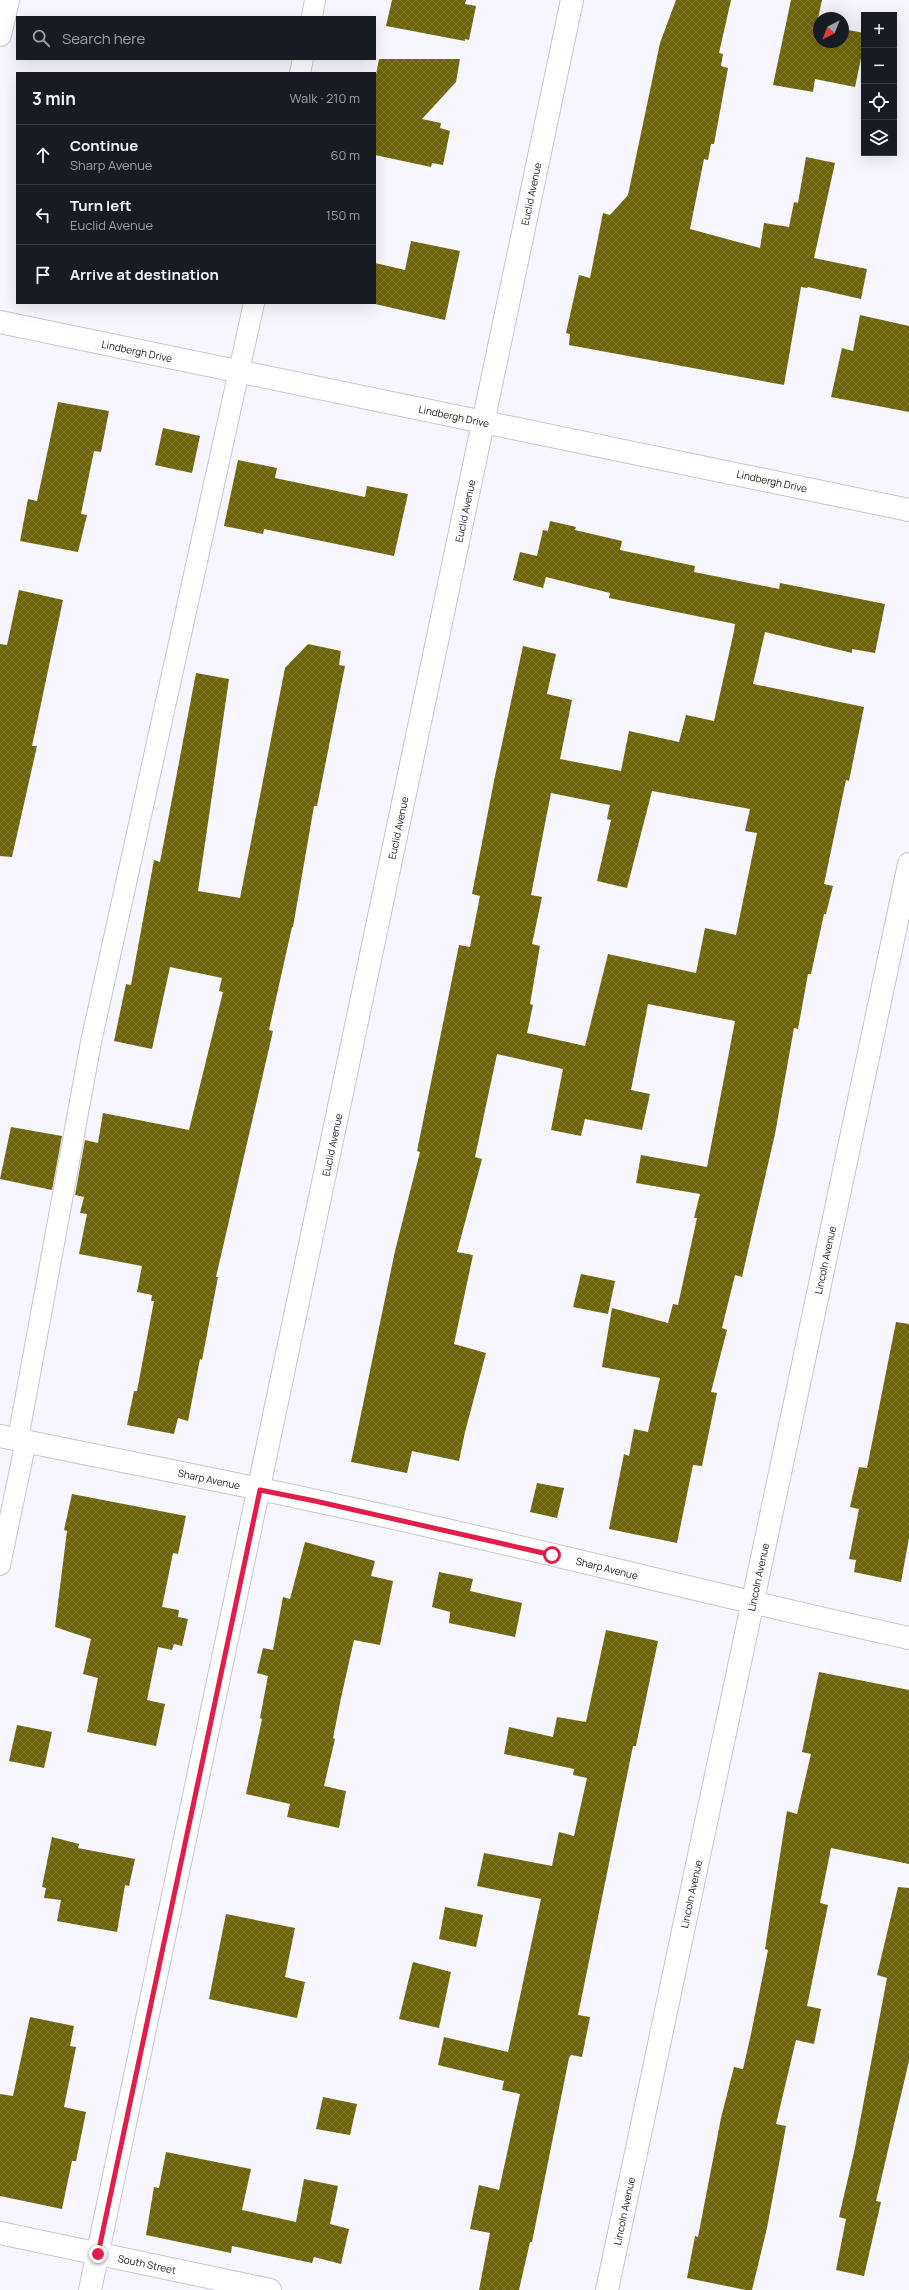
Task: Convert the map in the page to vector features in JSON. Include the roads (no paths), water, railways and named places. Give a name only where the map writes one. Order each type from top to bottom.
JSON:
[{"type":"street","points":[[0,35],[8,0]]},
{"type":"street","name":"Euclid Avenue","points":[[90,2290],[260,1490],[572,0]]},
{"type":"street","name":"Lindbergh Drive","points":[[0,322],[909,510]]},
{"type":"street","name":"Lincoln Avenue","points":[[607,2290],[909,864]]},
{"type":"street","name":"Sharp Avenue","points":[[15,1439],[260,1490],[545,1553],[753,1604],[909,1638]]},
{"type":"street","name":"South Street","points":[[0,2234],[270,2290]]},
{"type":"lane","points":[[312,16],[315,0]]},
{"type":"lane","points":[[300,72],[303,60]]},
{"type":"lane","points":[[0,1565],[15,1439],[91,1042],[254,304]]}]
